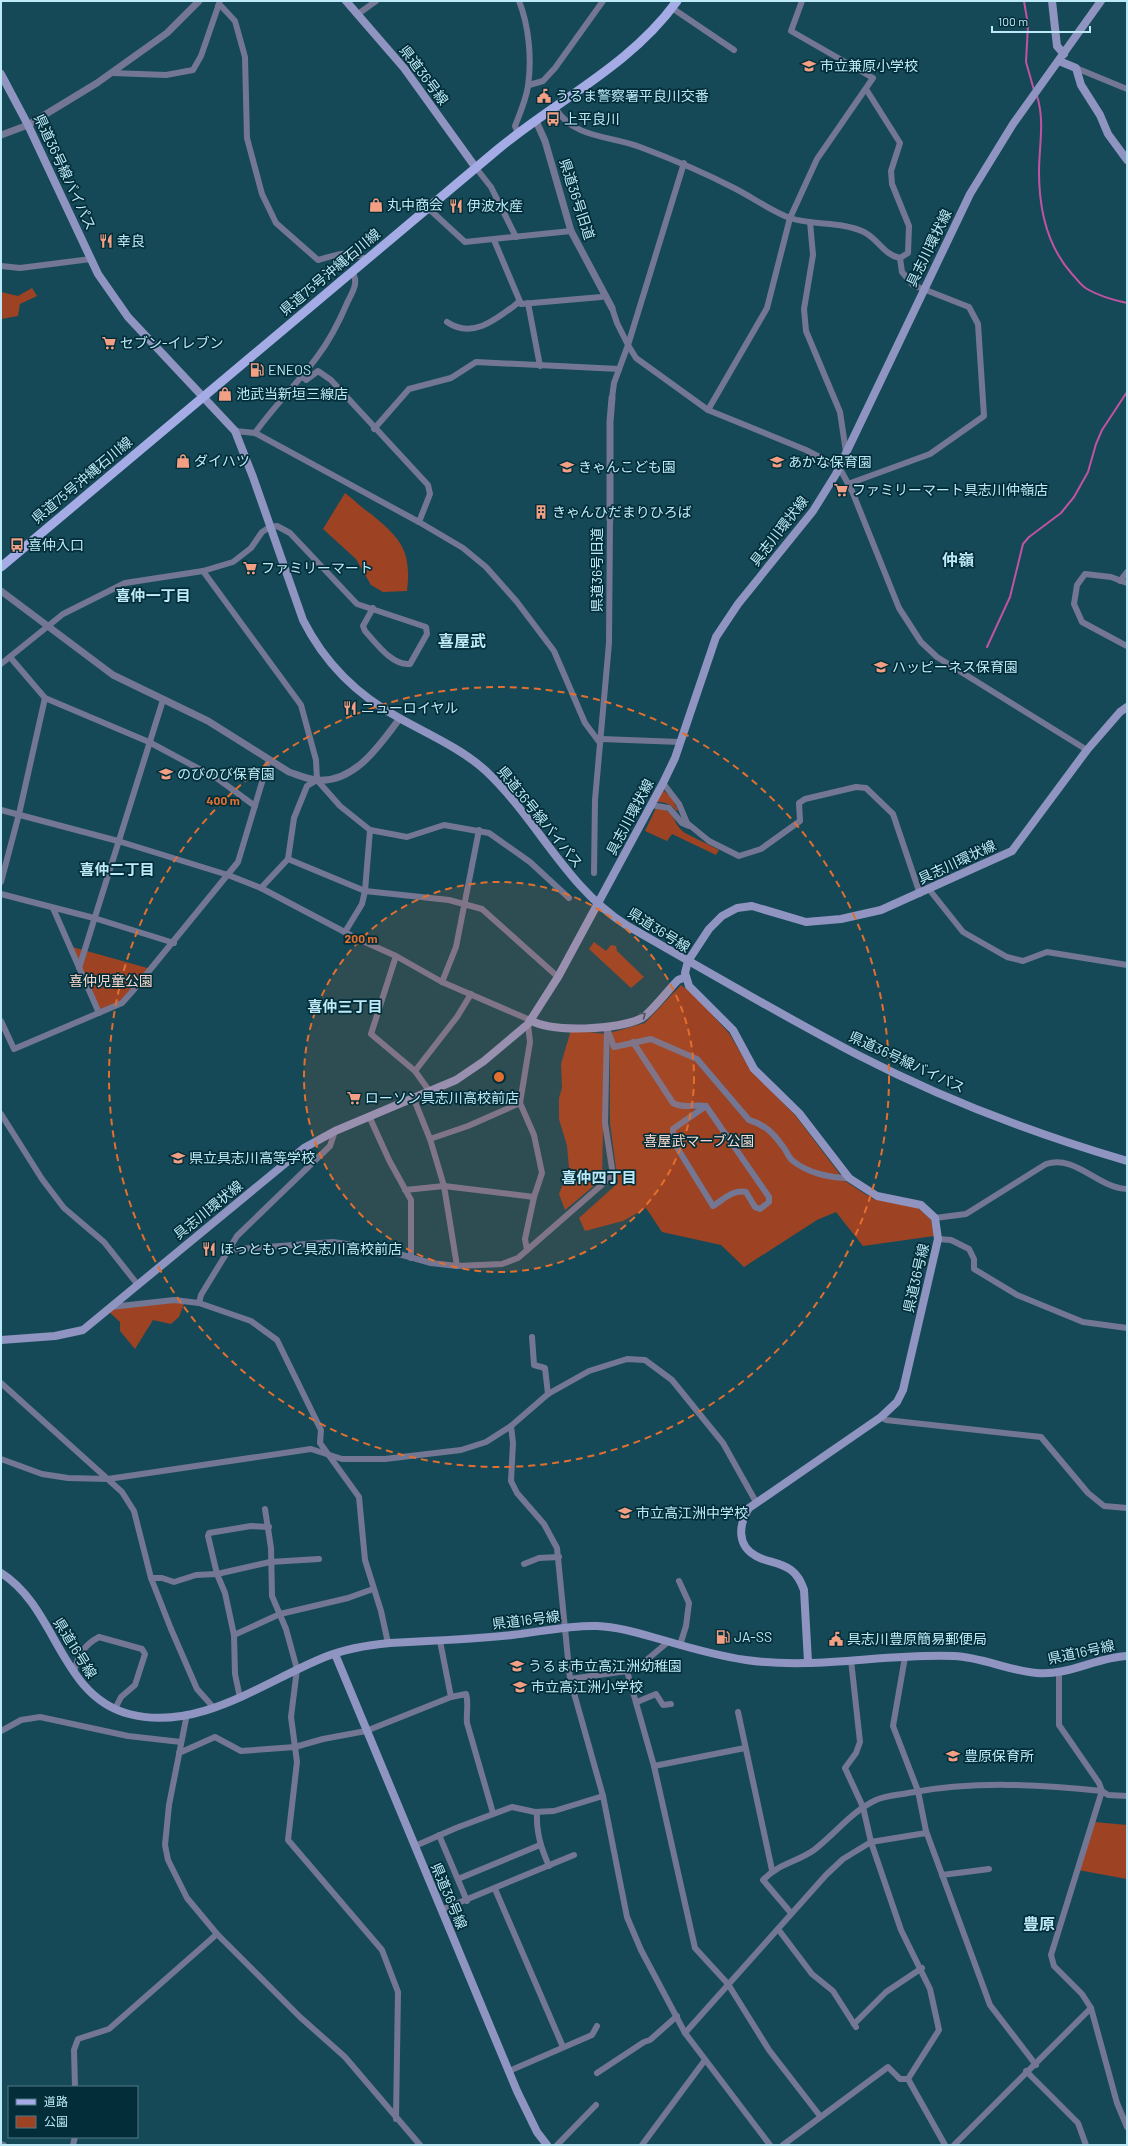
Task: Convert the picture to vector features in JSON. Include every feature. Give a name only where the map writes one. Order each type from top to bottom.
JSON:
[{"type":"main road","name":"県道36号線","points":[[346,1],[404,68],[476,168]]},
{"type":"main road","points":[[1052,1],[1057,46],[1064,54]]},
{"type":"main road","name":"具志川環状線","points":[[1,1340],[55,1336],[84,1330],[304,1148],[334,1131],[413,1097],[430,1092],[469,1072],[529,1022],[558,977],[663,783],[680,742],[716,637],[738,604],[813,511],[839,467],[982,171],[1013,124],[1060,61],[1101,1]]},
{"type":"main road","name":"県道75号沖縄石川線","points":[[1,567],[518,133],[616,66],[646,39],[675,4]]},
{"type":"main road","points":[[1060,61],[1076,68],[1081,86],[1100,115],[1108,134],[1127,160]]},
{"type":"main road","name":"県道36号線バイパス","points":[[1,74],[28,125],[107,288],[128,317],[204,396],[235,431],[295,600],[313,640],[329,663],[349,683],[370,700],[470,758],[485,770],[502,786],[563,866],[598,904]]},
{"type":"main road","name":"具志川環状線","points":[[688,961],[709,929],[722,916],[737,908],[752,906],[806,922],[834,919],[881,910],[920,894],[928,888],[1012,851],[1088,750],[1125,712]]},
{"type":"main road","name":"県道36号線","points":[[598,904],[617,919],[688,961],[686,967],[686,977]]},
{"type":"main road","name":"県道36号線バイパス","points":[[688,961],[858,1055],[937,1092],[1024,1127],[1127,1161]]},
{"type":"main road","points":[[529,1022],[572,1028],[607,1028],[642,1018],[678,980],[686,977],[689,986],[733,1030],[754,1069],[799,1113],[848,1178],[876,1196],[921,1205],[935,1218]]},
{"type":"main road","name":"県道36号線","points":[[808,1662],[804,1590],[800,1579],[780,1564],[756,1556],[745,1545],[740,1534],[742,1518],[749,1508],[756,1502],[881,1417],[897,1402],[903,1390],[938,1239],[935,1218]]},
{"type":"main road","name":"県道16号線","points":[[3,1576],[30,1600],[74,1673],[88,1692],[115,1709],[150,1717],[187,1714],[214,1708],[240,1698],[297,1670],[335,1654],[358,1648],[388,1643],[440,1642],[593,1626],[609,1626],[680,1645],[748,1660],[808,1662],[905,1656],[957,1656],[1040,1674],[1059,1671],[1101,1659],[1127,1656]]},
{"type":"main road","name":"県道36号線","points":[[335,1654],[509,2071],[536,2132],[547,2145]]},
{"type":"street","points":[[1,135],[28,125],[112,73],[167,32],[199,1]]},
{"type":"street","points":[[358,14],[376,1]]},
{"type":"street","points":[[518,133],[515,126],[524,104],[528,85],[529,60],[525,16],[519,1]]},
{"type":"street","points":[[528,85],[543,81],[555,68],[603,1]]},
{"type":"street","points":[[708,410],[767,308],[790,218],[817,159],[873,78],[791,31],[802,1]]},
{"type":"street","points":[[112,73],[166,75],[193,70],[200,56],[219,3]]},
{"type":"street","points":[[219,3],[235,21],[245,57],[247,138],[262,194],[276,223],[318,260],[343,254],[357,253],[367,260]]},
{"type":"street","points":[[675,4],[734,50]]},
{"type":"street","points":[[1076,68],[1127,89]]},
{"type":"street","points":[[555,108],[566,122],[576,129],[632,144],[684,163],[790,218],[810,222],[841,225],[865,232],[892,256],[900,258],[908,253],[909,226],[892,184],[891,171],[900,143],[866,89]]},
{"type":"street","name":"県道36号旧道","points":[[536,121],[545,141],[572,231],[612,308],[617,323],[628,345],[614,383],[610,422],[609,643],[595,800],[594,873]]},
{"type":"street","points":[[684,163],[628,345],[636,358],[708,410],[806,450],[839,467],[848,484],[899,608],[921,642],[938,656],[1088,750]]},
{"type":"street","points":[[476,168],[491,187],[516,237]]},
{"type":"street","points":[[428,208],[465,242],[572,231]]},
{"type":"street","points":[[810,222],[813,255],[804,309],[806,331],[840,412],[846,452]]},
{"type":"street","points":[[494,240],[519,302]]},
{"type":"street","points":[[848,484],[930,454],[984,416],[978,324],[969,307],[923,291],[913,285],[902,272],[900,258]]},
{"type":"street","points":[[1,266],[20,268],[92,259]]},
{"type":"street","points":[[255,433],[269,413],[318,356],[343,313],[356,283],[356,277],[352,272]]},
{"type":"street","points":[[519,302],[521,304],[601,297],[605,294]]},
{"type":"street","points":[[447,322],[455,328],[472,330],[498,319],[519,302]]},
{"type":"street","points":[[528,303],[540,366]]},
{"type":"street","points":[[374,429],[409,389],[451,378],[476,362],[486,361],[540,366],[619,369]]},
{"type":"street","points":[[302,376],[306,380],[318,371],[331,380],[374,429],[428,485],[430,494],[419,522]]},
{"type":"street","points":[[235,431],[255,433],[419,522],[469,553],[486,567],[517,602],[554,651],[585,723],[601,741],[680,742]]},
{"type":"street","points":[[1,664],[63,614],[125,583],[202,572],[233,562],[251,548],[262,532],[270,526],[277,526],[290,533],[357,604],[373,608],[426,627],[426,634],[410,664],[404,664],[392,659],[365,631],[363,626],[373,608]]},
{"type":"street","points":[[202,572],[301,705],[316,760],[316,780],[340,806],[370,830],[407,836],[444,824],[480,830],[489,834],[530,862],[569,898]]},
{"type":"street","points":[[1120,581],[1127,572]]},
{"type":"street","points":[[1127,583],[1111,577],[1085,574],[1077,585],[1074,604],[1082,622],[1127,646]]},
{"type":"street","points":[[1,590],[113,675],[208,721],[289,772],[316,780],[338,777],[361,764],[382,742],[400,718]]},
{"type":"street","points":[[10,658],[45,698],[149,742],[218,780],[255,806]]},
{"type":"street","points":[[1,882],[19,814],[45,698]]},
{"type":"street","points":[[79,968],[163,700]]},
{"type":"street","points":[[1,1021],[14,1049],[122,1003],[174,942],[238,862],[269,759]]},
{"type":"street","points":[[261,888],[288,859],[294,818],[308,786],[316,780]]},
{"type":"street","points":[[663,783],[679,804],[687,823],[709,841],[739,856],[761,849],[800,821],[800,803],[805,800],[856,787],[866,788],[893,814],[920,894]]},
{"type":"street","points":[[651,805],[670,808],[682,823],[694,829]]},
{"type":"street","points":[[1,810],[118,841],[228,875],[261,888],[345,932],[396,956],[442,982],[471,994],[529,1022],[530,1042],[520,1103],[534,1135],[542,1173],[534,1197],[525,1239],[527,1250]]},
{"type":"street","points":[[345,932],[362,904],[365,891],[370,830]]},
{"type":"street","points":[[442,982],[456,947],[480,830]]},
{"type":"street","points":[[288,859],[365,891],[449,900],[482,909],[558,977]]},
{"type":"street","points":[[928,888],[963,932],[1007,957],[1023,961],[1047,952],[1127,965]]},
{"type":"street","points":[[1,894],[94,918],[174,942]]},
{"type":"street","points":[[53,908],[99,1013]]},
{"type":"street","points":[[396,956],[371,1034],[415,1071],[430,1092]]},
{"type":"street","points":[[415,1071],[457,1016],[471,994]]},
{"type":"street","points":[[607,1028],[614,1047],[651,1039],[697,1059],[749,1120],[760,1123],[772,1132],[793,1161],[832,1178],[848,1178]]},
{"type":"street","points":[[227,1250],[333,1242],[381,1249],[411,1258],[457,1266],[502,1264],[518,1258],[613,1175],[605,1124],[607,1028]]},
{"type":"street","points":[[633,1042],[673,1103],[680,1107],[696,1104],[706,1106],[769,1197],[770,1202],[760,1209],[755,1207],[746,1192],[742,1191],[732,1193],[713,1206],[673,1141],[673,1129],[706,1106]]},
{"type":"street","points":[[413,1097],[430,1139],[444,1186],[457,1266]]},
{"type":"street","points":[[430,1139],[468,1126],[520,1103]]},
{"type":"street","points":[[1,1114],[42,1179],[64,1208],[104,1242],[138,1285]]},
{"type":"street","points":[[370,1116],[411,1200],[411,1258]]},
{"type":"street","points":[[199,1302],[201,1295],[227,1250],[237,1236],[330,1146],[334,1131]]},
{"type":"street","points":[[935,1218],[966,1214],[1046,1164],[1055,1161],[1066,1162],[1112,1186],[1127,1189]]},
{"type":"street","points":[[405,1190],[444,1186],[534,1197]]},
{"type":"street","points":[[938,1239],[951,1240],[969,1249],[974,1259],[974,1269],[1017,1295],[1083,1322],[1127,1328]]},
{"type":"street","points":[[111,1307],[174,1300],[199,1302],[251,1321],[277,1340],[321,1430],[320,1443],[360,1497],[364,1550],[388,1643]]},
{"type":"street","points":[[532,1337],[534,1365],[544,1368],[548,1394]]},
{"type":"street","points":[[1,1459],[42,1474],[68,1478],[108,1479],[311,1449],[342,1459],[385,1459],[461,1450],[486,1442],[511,1426],[548,1394],[589,1371],[627,1359],[645,1360],[672,1380],[723,1443],[756,1502]]},
{"type":"street","points":[[1,1383],[122,1492],[134,1511],[151,1578],[171,1630],[197,1689],[214,1708]]},
{"type":"street","points":[[881,1417],[886,1420],[1041,1436],[1088,1493],[1104,1506],[1127,1508]]},
{"type":"street","points":[[511,1426],[513,1443],[511,1481],[517,1493],[544,1524],[557,1548],[570,1679],[603,1796],[627,1917],[645,1956],[685,2033],[770,2145]]},
{"type":"street","points":[[265,1509],[269,1527],[272,1596],[286,1629],[297,1670],[291,1717],[297,1762],[288,1840],[382,1950],[398,1992],[396,2119]]},
{"type":"street","points":[[240,1698],[235,1674],[234,1635],[225,1593],[217,1574],[208,1536],[209,1533],[251,1526],[269,1527]]},
{"type":"street","points":[[524,1564],[539,1558],[559,1557]]},
{"type":"street","points":[[151,1578],[162,1578],[174,1582],[196,1576],[217,1574],[270,1562],[320,1559]]},
{"type":"street","points":[[679,1581],[689,1603],[686,1626],[680,1645]]},
{"type":"street","points":[[234,1635],[280,1614],[348,1598],[374,1589]]},
{"type":"street","points":[[74,1673],[76,1660],[84,1648],[88,1643],[99,1637],[142,1650],[145,1654],[134,1685],[121,1697],[115,1709]]},
{"type":"street","points":[[440,1642],[451,1697]]},
{"type":"street","points":[[570,1679],[627,1671],[643,1663],[668,1642]]},
{"type":"street","points":[[905,1656],[893,1726],[918,1791],[926,1833],[990,2005],[1036,2065]]},
{"type":"street","points":[[851,1660],[860,1742],[856,1753],[845,1768],[863,1807],[872,1842],[901,1930],[922,1968],[930,1989],[939,2030],[908,2079]]},
{"type":"street","points":[[627,1671],[654,1766],[695,1948],[728,1984],[769,2050],[820,2116]]},
{"type":"street","points":[[1059,1671],[1059,1725],[1099,1783],[1102,1791],[1051,1955],[1054,1966],[1082,1994],[1091,2008],[1117,2103],[1127,2127]]},
{"type":"street","points":[[180,1753],[215,1737],[241,1751],[295,1747],[323,1738],[366,1731],[451,1697],[466,1694],[468,1701],[466,1710],[467,1723],[493,1813]]},
{"type":"street","points":[[637,1702],[656,1694],[663,1705],[671,1704]]},
{"type":"street","points":[[738,1712],[772,1870]]},
{"type":"street","points":[[187,1714],[169,1805],[165,1845],[168,1860],[187,1898],[217,1934],[300,2018],[345,2057],[396,2119],[420,2145]]},
{"type":"street","points":[[1,1731],[21,1720],[40,1717],[128,1736],[181,1742]]},
{"type":"street","points":[[654,1766],[745,1748]]},
{"type":"street","points":[[792,1913],[763,1880],[772,1870],[813,1850],[863,1807],[877,1800],[918,1791],[943,1788],[1016,1785],[1046,1785],[1102,1791],[1108,1795],[1127,1796]]},
{"type":"street","points":[[415,1846],[493,1813],[512,1807],[537,1812],[554,1811],[603,1796]]},
{"type":"street","points":[[537,1812],[536,1826],[540,1845],[549,1866]]},
{"type":"street","points":[[685,2033],[826,1875],[844,1859],[862,1846],[872,1842],[926,1833]]},
{"type":"street","points":[[440,1835],[467,1901]]},
{"type":"street","points":[[458,1879],[540,1845]]},
{"type":"street","points":[[441,1910],[467,1901],[574,1855]]},
{"type":"street","points":[[942,1875],[989,1869]]},
{"type":"street","points":[[495,1889],[563,2047]]},
{"type":"street","points":[[778,1929],[812,1974],[833,1991],[855,2025],[886,1992],[922,1968]]},
{"type":"street","points":[[75,2086],[74,2050],[78,2039],[109,2030],[217,1934]]},
{"type":"street","points":[[954,2145],[1026,2071],[1036,2065],[1091,2008]]},
{"type":"street","points":[[597,2073],[644,2042],[650,2040],[677,2016]]},
{"type":"street","points":[[509,2071],[592,2035],[597,2026]]},
{"type":"street","points":[[642,2145],[704,2060]]},
{"type":"street","points":[[783,2145],[820,2116],[888,2067],[900,2079],[908,2079]]},
{"type":"street","points":[[1026,2071],[1078,2123],[1086,2145]]},
{"type":"street","points":[[908,2079],[945,2145]]},
{"type":"street","points":[[557,2145],[596,2105]]},
{"type":"green space","points":[[32,288],[37,296],[20,304],[18,316],[1,319],[1,292],[18,296]]},
{"type":"green space","points":[[345,493],[390,530],[402,546],[408,565],[407,591],[383,592],[371,585],[356,559],[323,529]]},
{"type":"green space","points":[[663,790],[672,798],[678,810],[676,811],[668,804],[663,802],[657,802]]},
{"type":"green space","points":[[656,808],[663,809],[671,814],[685,833],[719,850],[716,855],[672,834],[667,841],[645,831]]},
{"type":"green space","points":[[594,942],[606,951],[611,945],[616,946],[617,951],[644,977],[631,988],[589,949]]},
{"type":"green space","name":"喜仲児童公園","points":[[69,946],[151,969],[122,1003],[99,1013]]},
{"type":"green space","name":"喜屋武マーブ公園","points":[[681,985],[693,994],[729,1033],[751,1071],[795,1115],[845,1181],[873,1199],[917,1207],[931,1220],[934,1236],[863,1246],[836,1212],[817,1220],[744,1267],[721,1245],[662,1232],[646,1208],[623,1221],[585,1231],[579,1218],[618,1183],[610,1123],[610,1033],[645,1023]]},
{"type":"green space","name":"喜屋武マーブ公園","points":[[571,1030],[605,1034],[602,1179],[565,1210],[559,1194],[569,1168],[567,1146],[559,1119],[559,1098],[562,1088],[561,1064]]},
{"type":"green space","points":[[185,1301],[179,1317],[171,1324],[153,1320],[135,1349],[120,1331],[120,1322],[107,1310]]},
{"type":"green space","points":[[1094,1822],[1127,1825],[1127,1879],[1078,1870]]},
{"type":"waterway","points":[[1024,1],[1028,25],[1026,62],[1034,90]]},
{"type":"waterway","points":[[1037,96],[1041,115],[1039,186],[1046,226],[1056,251],[1063,263],[1082,286],[1101,296],[1127,303]]},
{"type":"waterway","points":[[987,647],[1010,597],[1023,544],[1029,537],[1061,513],[1074,497],[1088,472],[1096,444],[1102,430],[1127,392]]},
{"type":"place","name":"市立兼原小学校","points":[[809,66]]},
{"type":"place","name":"うるま警察署平良川交番","points":[[544,96]]},
{"type":"place","name":"上平良川","points":[[553,119]]},
{"type":"place","name":"丸中商会","points":[[376,205]]},
{"type":"place","name":"伊波水産","points":[[456,206]]},
{"type":"place","name":"幸良","points":[[106,241]]},
{"type":"place","name":"セブン-イレブン","points":[[109,343]]},
{"type":"place","name":"ENEOS","points":[[257,370]]},
{"type":"place","name":"池武当新垣三線店","points":[[225,394]]},
{"type":"place","name":"ダイハツ","points":[[183,461]]},
{"type":"place","name":"あかな保育園","points":[[777,462]]},
{"type":"place","name":"きゃんこども園","points":[[567,467]]},
{"type":"place","name":"ファミリーマート具志川仲嶺店","points":[[841,490]]},
{"type":"place","name":"きゃんひだまりひろば","points":[[541,512]]},
{"type":"place","name":"喜仲入口","points":[[17,545]]},
{"type":"place","name":"ファミリーマート","points":[[250,568]]},
{"type":"place","name":"ハッピーネス保育園","points":[[881,667]]},
{"type":"place","name":"ニューロイヤル","points":[[350,708]]},
{"type":"place","name":"のびのび保育園","points":[[166,774]]},
{"type":"place","name":"ローソン具志川高校前店","points":[[354,1098]]},
{"type":"place","name":"県立具志川高等学校","points":[[178,1158]]},
{"type":"place","name":"ほっともっと具志川高校前店","points":[[209,1249]]},
{"type":"place","name":"市立高江洲中学校","points":[[625,1513]]},
{"type":"place","name":"JA-SS","points":[[723,1637]]},
{"type":"place","name":"具志川豊原簡易郵便局","points":[[836,1639]]},
{"type":"place","name":"うるま市立高江洲幼稚園","points":[[517,1666]]},
{"type":"place","name":"市立高江洲小学校","points":[[520,1687]]},
{"type":"place","name":"豊原保育所","points":[[953,1756]]},
{"type":"district","name":"仲嶺","points":[[958,560]]},
{"type":"district","name":"喜仲一丁目","points":[[153,596]]},
{"type":"district","name":"喜屋武","points":[[462,641]]},
{"type":"district","name":"喜仲二丁目","points":[[117,870]]},
{"type":"district","name":"喜仲三丁目","points":[[345,1007]]},
{"type":"district","name":"喜仲四丁目","points":[[599,1178]]},
{"type":"district","name":"豊原","points":[[1039,1924]]}]
